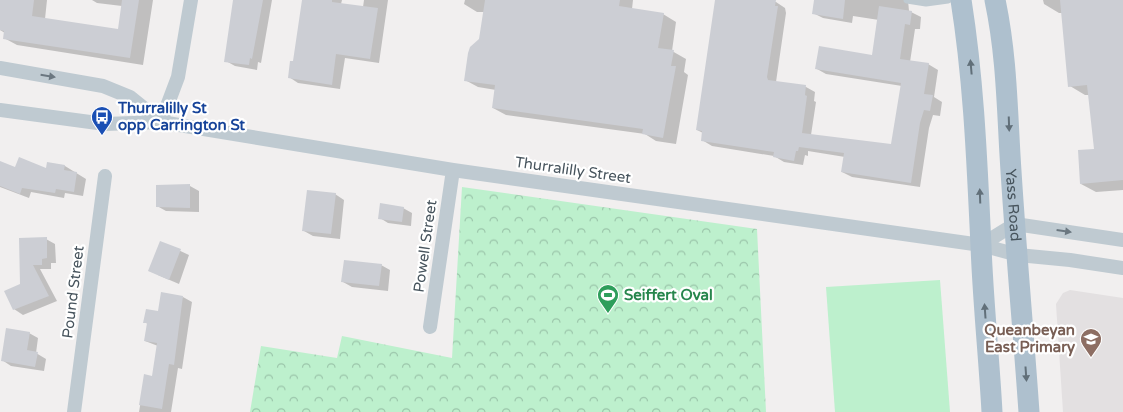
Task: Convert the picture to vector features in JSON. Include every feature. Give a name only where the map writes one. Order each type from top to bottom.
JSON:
[{"type":"main road","points":[[961,0],[972,79],[992,412]]},
{"type":"main road","name":"Yass Road","points":[[995,0],[1006,70],[1029,412]]},
{"type":"street","points":[[162,122],[178,77],[191,0]]},
{"type":"street","name":"Thurralilly Street","points":[[0,68],[103,86],[130,98],[162,122]]},
{"type":"street","name":"Thurralilly Street","points":[[0,110],[105,124],[162,122],[453,170],[981,245],[1018,255],[1123,268]]},
{"type":"street","name":"Powell Street","points":[[430,327],[453,170]]},
{"type":"street","name":"Pound Street","points":[[74,412],[105,176]]},
{"type":"street","points":[[981,245],[1016,224],[1123,240]]},
{"type":"lane","points":[[907,0],[926,3],[948,0]]},
{"type":"shaded area","name":"Queanbeyan East Primary","points":[[1070,290],[1123,298],[1123,412],[1063,412],[1056,304],[1063,293]]},
{"type":"green space","points":[[462,187],[757,229],[766,412],[250,412],[261,346],[337,358],[342,336],[452,358]]},
{"type":"green space","points":[[940,280],[950,412],[835,412],[826,287]]},
{"type":"building","points":[[0,0],[34,0],[32,16],[118,29],[122,0],[139,0],[130,58],[3,39],[4,31],[0,30]]},
{"type":"building","points":[[233,0],[263,0],[252,59],[250,58],[249,65],[224,62]]},
{"type":"building","points":[[302,0],[332,0],[332,2],[378,8],[370,59],[336,54],[332,85],[288,78],[290,61],[293,61]]},
{"type":"building","points":[[485,0],[620,0],[619,6],[664,13],[658,48],[674,50],[671,66],[676,66],[663,138],[642,134],[643,129],[492,108],[495,85],[464,81],[470,47],[479,39]]},
{"type":"building","points":[[715,0],[776,0],[775,6],[778,6],[767,77],[768,80],[806,85],[805,95],[807,96],[802,133],[891,144],[901,83],[815,69],[819,46],[872,55],[879,6],[912,11],[910,25],[905,24],[900,59],[929,63],[924,94],[933,95],[930,111],[924,110],[920,123],[911,183],[841,172],[844,153],[799,147],[794,161],[773,157],[774,152],[701,141],[702,131],[696,130]]},
{"type":"building","points":[[814,0],[845,0],[843,19],[812,14]]},
{"type":"building","points":[[1060,0],[1123,0],[1123,180],[1080,184],[1078,150],[1094,149],[1087,85],[1068,87]]},
{"type":"building","points":[[19,157],[46,168],[47,162],[65,165],[64,170],[77,172],[74,192],[56,189],[55,193],[22,188],[20,194],[0,186],[0,161],[15,167]]},
{"type":"building","points":[[190,184],[190,208],[156,207],[156,185]]},
{"type":"building","points":[[307,190],[336,193],[331,234],[302,231]]},
{"type":"building","points":[[380,203],[404,207],[402,222],[378,219]]},
{"type":"building","points":[[47,237],[47,258],[42,259],[42,265],[33,265],[49,296],[13,310],[4,291],[20,284],[19,238]]},
{"type":"building","points":[[160,241],[181,249],[169,280],[148,271]]},
{"type":"building","points":[[344,260],[382,264],[379,286],[341,282]]},
{"type":"building","points":[[161,292],[183,296],[174,365],[169,364],[162,409],[139,405],[144,374],[152,376],[157,343],[144,341],[147,323],[143,323],[146,309],[158,311]]},
{"type":"building","points":[[6,328],[30,332],[27,350],[38,352],[35,367],[1,361]]},
{"type":"place","name":"Thurralilly St opp Carrington St","points":[[102,136]]},
{"type":"place","name":"Seiffert Oval","points":[[608,314]]},
{"type":"place","name":"Queanbeyan East Primary","points":[[1091,358]]}]
